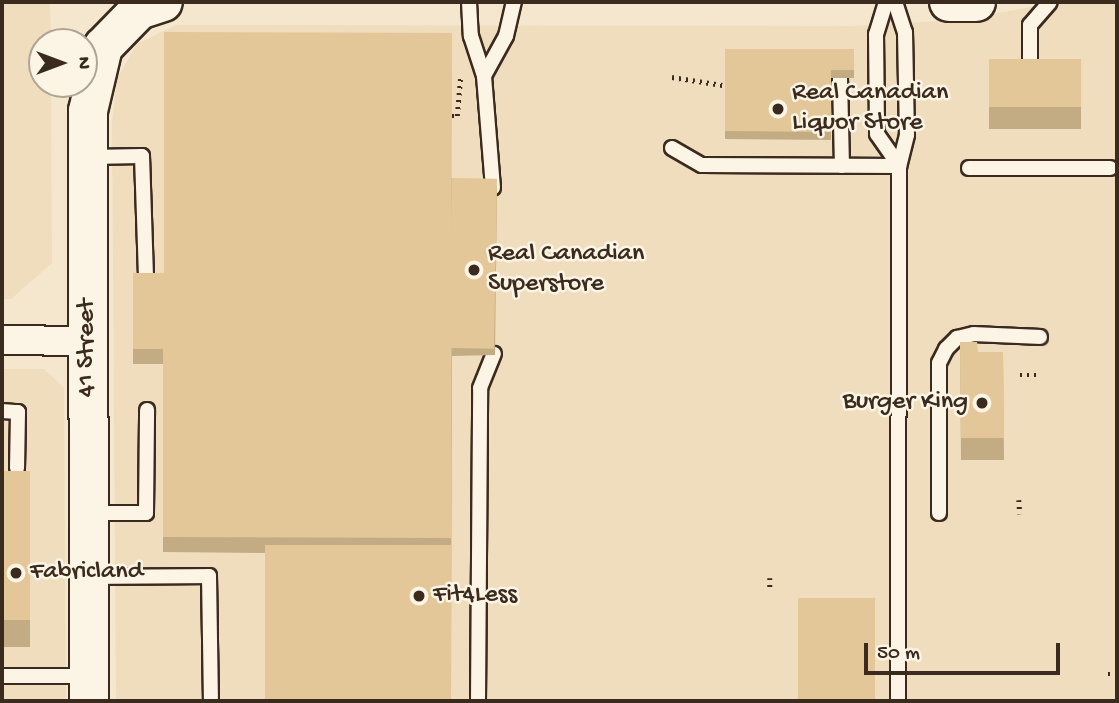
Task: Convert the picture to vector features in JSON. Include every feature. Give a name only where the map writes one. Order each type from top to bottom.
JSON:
[{"type":"street","points":[[949,2],[976,2]]},
{"type":"street","name":"41 Street","points":[[89,689],[86,157],[90,101],[103,47],[151,6]]},
{"type":"street","points":[[2,340],[88,341]]},
{"type":"lane","points":[[470,2],[471,36],[484,76],[493,188]]},
{"type":"lane","points":[[484,76],[506,36],[514,2]]},
{"type":"lane","points":[[886,2],[876,34],[877,134],[899,166]]},
{"type":"lane","points":[[895,2],[905,33],[907,135],[899,166],[898,701]]},
{"type":"lane","points":[[1030,61],[1030,25],[1051,2]]},
{"type":"lane","points":[[840,78],[842,166]]},
{"type":"lane","points":[[672,148],[702,165],[899,166]]},
{"type":"lane","points":[[86,157],[142,156],[146,274]]},
{"type":"lane","points":[[969,167],[1110,168]]},
{"type":"lane","points":[[939,513],[939,363],[946,348],[957,338],[974,334],[1040,337]]},
{"type":"lane","points":[[478,701],[480,388],[494,354]]},
{"type":"lane","points":[[89,513],[146,513],[147,410]]},
{"type":"lane","points":[[2,411],[18,412],[16,468]]},
{"type":"lane","points":[[88,577],[209,576],[211,701]]},
{"type":"lane","points":[[2,676],[89,689]]},
{"type":"path","points":[[672,77],[722,86]]},
{"type":"path","points":[[452,116],[457,116],[460,78]]},
{"type":"path","points":[[1020,375],[1040,375]]},
{"type":"path","points":[[1019,500],[1020,514]]},
{"type":"path","points":[[769,578],[769,591]]},
{"type":"path","points":[[1108,674],[1117,674]]},
{"type":"shaded area","points":[[2,2],[50,2],[51,28],[28,28],[28,98],[51,98],[52,263],[11,299],[2,299]]},
{"type":"shaded area","points":[[1061,2],[1117,2],[1117,701],[116,701],[112,123],[117,79],[137,44],[176,25],[850,26],[957,20]]},
{"type":"shaded area","points":[[2,369],[44,369],[64,388],[66,701],[2,701]]},
{"type":"building","name":"Real Canadian Superstore","points":[[164,32],[452,33],[451,538],[163,537],[163,349],[133,349],[133,273],[164,273]]},
{"type":"building","name":"Real Canadian Liquor Store","points":[[725,49],[854,49],[854,70],[831,70],[831,132],[725,131]]},
{"type":"building","points":[[989,59],[1081,59],[1081,107],[989,107]]},
{"type":"building","name":"Real Canadian Superstore","points":[[452,178],[497,179],[494,349],[449,348]]},
{"type":"building","name":"Burger King","points":[[960,342],[977,342],[978,352],[1003,352],[1004,438],[961,438]]},
{"type":"building","name":"Fabricland","points":[[2,471],[30,471],[30,620],[2,620]]},
{"type":"building","points":[[265,545],[451,545],[451,701],[265,701]]},
{"type":"building","points":[[798,598],[875,598],[875,701],[798,701]]},
{"type":"building","points":[[2,699],[40,701],[2,701]]},
{"type":"place","name":"Real Canadian Liquor Store","points":[[778,109]]},
{"type":"place","name":"Real Canadian Superstore","points":[[474,270]]},
{"type":"place","name":"Burger King","points":[[982,403]]},
{"type":"place","name":"Fabricland","points":[[16,573]]},
{"type":"place","name":"Fit4Less","points":[[419,596]]}]
